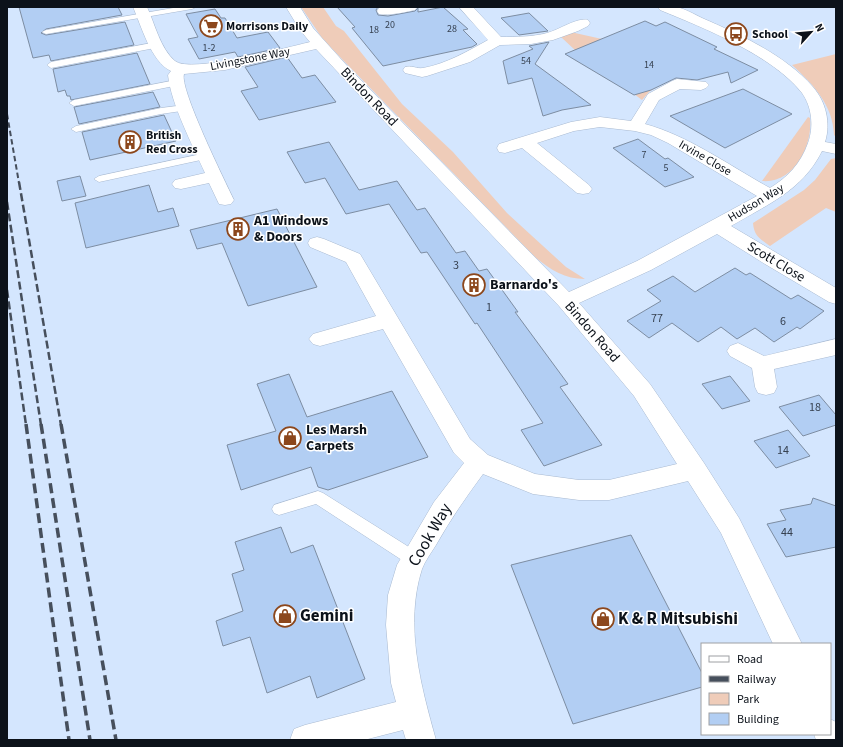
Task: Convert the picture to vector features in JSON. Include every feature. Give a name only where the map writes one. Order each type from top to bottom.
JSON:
[{"type":"street","name":"Bindon Road","points":[[293,7],[308,30],[344,71],[566,302],[642,390],[730,526],[788,643]]},
{"type":"street","points":[[384,11],[410,7]]},
{"type":"street","points":[[466,7],[497,41]]},
{"type":"street","name":"Hudson Way","points":[[566,302],[625,276],[770,196],[792,181],[806,166],[817,146],[820,134],[818,109],[808,92],[796,79],[759,52],[665,7]]},
{"type":"street","points":[[142,12],[157,45],[178,76],[185,108],[225,200]]},
{"type":"street","points":[[418,74],[465,59],[497,41],[512,42],[531,40],[582,28]]},
{"type":"street","name":"Livingstone Way","points":[[178,76],[192,70],[320,44]]},
{"type":"street","points":[[636,126],[653,97],[677,84],[701,85]]},
{"type":"street","name":"Irvine Close","points":[[505,148],[570,127],[600,122],[636,126],[657,132],[674,140],[770,196]]},
{"type":"street","points":[[525,142],[583,189]]},
{"type":"street","points":[[817,146],[836,149]]},
{"type":"street","points":[[181,184],[215,176]]},
{"type":"street","name":"Scott Close","points":[[718,226],[772,260],[836,297]]},
{"type":"street","points":[[317,243],[353,258],[462,446],[479,462],[533,484],[579,490],[609,490],[695,470]]},
{"type":"street","points":[[320,339],[388,320]]},
{"type":"street","points":[[738,351],[762,364],[836,348]]},
{"type":"street","points":[[762,364],[766,387]]},
{"type":"street","name":"Cook Way","points":[[305,740],[417,726],[406,684],[400,625],[402,595],[410,565],[443,508],[479,462]]},
{"type":"lane","points":[[46,32],[142,12],[192,7]]},
{"type":"lane","points":[[51,65],[157,45]]},
{"type":"lane","points":[[74,103],[178,76]]},
{"type":"lane","points":[[76,129],[160,111],[185,108]]},
{"type":"lane","points":[[99,179],[206,156]]},
{"type":"lane","points":[[279,509],[318,497],[414,559]]},
{"type":"green space","points":[[301,7],[323,7],[336,26],[344,31],[402,104],[453,152],[507,213],[566,267],[585,279],[565,276],[536,258],[322,38]]},
{"type":"green space","points":[[569,33],[602,39],[656,87],[642,100],[613,78],[605,78],[561,37]]},
{"type":"green space","points":[[836,54],[836,137],[834,135],[833,124],[826,105],[814,88],[792,65]]},
{"type":"green space","points":[[808,117],[810,118],[810,129],[808,140],[805,151],[799,161],[792,170],[783,176],[773,180],[762,181]]},
{"type":"green space","points":[[836,158],[836,212],[826,208],[770,246],[760,239],[756,234],[753,223],[804,190],[815,180],[831,159]]},
{"type":"building","points":[[19,7],[118,7],[122,15],[46,29],[41,33],[46,35],[125,22],[134,45],[51,61],[49,55],[33,58]]},
{"type":"building","points":[[337,7],[378,7],[376,10],[378,15],[388,16],[415,11],[418,8],[418,12],[443,7],[468,29],[463,30],[477,44],[472,47],[383,66],[352,28],[355,27]]},
{"type":"building","points":[[215,9],[221,18],[225,18],[237,38],[268,32],[280,48],[238,57],[235,52],[199,59],[188,39],[198,37],[186,14]]},
{"type":"building","points":[[529,13],[548,31],[519,35],[501,18]]},
{"type":"building","points":[[645,21],[656,26],[665,22],[717,47],[714,49],[758,70],[731,83],[728,72],[697,80],[676,78],[651,90],[634,95],[565,54]]},
{"type":"building","points":[[549,42],[535,64],[591,105],[562,110],[543,116],[532,78],[508,84],[503,61],[533,49],[529,46]]},
{"type":"building","points":[[137,53],[150,84],[71,100],[70,96],[67,96],[65,90],[58,92],[53,69]]},
{"type":"building","points":[[287,57],[302,78],[315,75],[336,102],[259,120],[241,91],[258,87],[245,67]]},
{"type":"building","points":[[743,89],[792,114],[725,148],[670,116]]},
{"type":"building","points":[[153,92],[160,107],[79,124],[74,107]]},
{"type":"building","points":[[164,115],[176,141],[90,160],[82,132]]},
{"type":"building","points":[[638,139],[665,159],[668,158],[694,177],[665,187],[613,148]]},
{"type":"building","points":[[329,142],[359,190],[397,181],[417,210],[425,208],[456,253],[465,251],[479,271],[487,269],[518,312],[515,312],[568,384],[560,387],[602,445],[544,466],[521,430],[543,423],[477,323],[475,324],[427,252],[421,253],[389,204],[346,214],[325,178],[305,183],[287,152]]},
{"type":"building","points":[[80,176],[86,196],[62,201],[57,181]]},
{"type":"building","points":[[149,185],[158,212],[173,208],[179,226],[86,248],[75,203]]},
{"type":"building","points":[[277,209],[317,287],[248,306],[222,243],[197,249],[190,230]]},
{"type":"building","points":[[735,268],[746,275],[750,273],[791,299],[798,295],[824,311],[800,329],[797,327],[774,342],[755,328],[737,339],[721,327],[698,342],[672,323],[649,338],[627,321],[661,301],[647,290],[673,276],[695,292]]},
{"type":"building","points":[[289,374],[307,417],[392,391],[428,457],[328,490],[318,487],[311,467],[241,490],[227,445],[276,431],[257,384]]},
{"type":"building","points":[[730,376],[750,401],[722,409],[702,384]]},
{"type":"building","points":[[819,395],[836,415],[836,425],[803,436],[779,407]]},
{"type":"building","points":[[788,430],[810,456],[776,468],[754,441]]},
{"type":"building","points":[[813,498],[836,506],[836,547],[786,557],[767,524],[786,520],[780,510],[811,504]]},
{"type":"building","name":"Gemini","points":[[281,527],[291,553],[313,545],[365,679],[317,698],[310,676],[267,693],[250,637],[223,646],[216,621],[243,611],[232,574],[244,570],[235,542]]},
{"type":"building","name":"K & R Mitsubishi","points":[[631,535],[701,671],[701,687],[573,724],[511,565]]},
{"type":"railway","points":[[7,114],[19,183]]},
{"type":"railway","points":[[19,182],[61,425]]},
{"type":"railway","points":[[7,202],[41,425]]},
{"type":"railway","points":[[7,290],[26,425]]},
{"type":"railway","points":[[26,424],[69,740]]},
{"type":"railway","points":[[41,424],[90,740]]},
{"type":"railway","points":[[61,424],[116,740]]},
{"type":"place","name":"Morrisons Daily","points":[[211,26]]},
{"type":"place","name":"School","points":[[736,34]]},
{"type":"place","name":"British Red Cross","points":[[130,142]]},
{"type":"place","name":"A1 Windows & Doors","points":[[238,229]]},
{"type":"place","name":"Barnardo's","points":[[474,285]]},
{"type":"place","name":"Les Marsh Carpets","points":[[290,438]]},
{"type":"place","name":"Gemini","points":[[285,616]]},
{"type":"place","name":"K & R Mitsubishi","points":[[603,619]]}]
